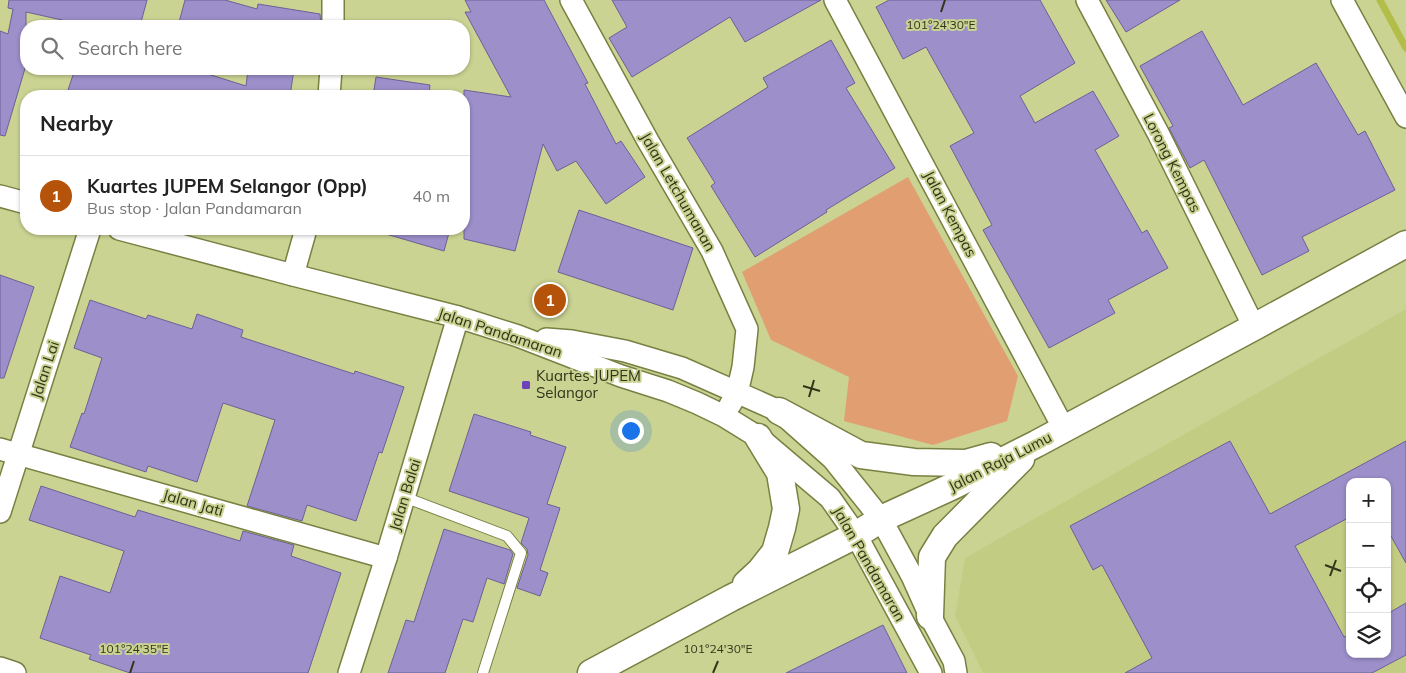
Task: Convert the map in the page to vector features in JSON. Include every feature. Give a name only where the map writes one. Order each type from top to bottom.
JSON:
[{"type":"street","points":[[333,0],[333,20]]},
{"type":"street","name":"Jalan Letchumanan","points":[[571,0],[648,141],[712,251],[745,322],[747,329],[743,367],[736,393],[724,416]]},
{"type":"street","name":"Jalan Kempas","points":[[835,0],[1064,429]]},
{"type":"street","name":"Lorong Kempas","points":[[1087,0],[1158,133],[1254,327]]},
{"type":"street","points":[[1342,0],[1406,117]]},
{"type":"street","points":[[329,90],[331,75]]},
{"type":"street","points":[[0,196],[20,201]]},
{"type":"street","name":"Jalan Lai","points":[[0,512],[9,452],[88,235]]},
{"type":"street","name":"Jalan Pandamaran","points":[[142,235],[458,317],[518,336],[621,376],[690,400],[724,416],[758,437],[830,498],[856,536],[931,673]]},
{"type":"street","points":[[293,275],[304,235]]},
{"type":"street","name":"Jalan Raja Lumu","points":[[591,673],[731,598],[856,536],[881,519],[953,486],[1036,444],[1406,244]]},
{"type":"street","name":"Jalan Balai","points":[[349,673],[386,558],[458,317]]},
{"type":"street","points":[[518,336],[572,342],[625,351],[682,368],[779,411],[861,455],[914,462],[966,463],[1036,444]]},
{"type":"street","points":[[779,411],[833,459],[881,519],[912,576],[930,616],[954,661],[956,673]]},
{"type":"street","points":[[731,598],[760,571],[775,552],[786,509],[780,473],[758,437]]},
{"type":"street","points":[[930,616],[932,557],[945,536],[1036,444]]},
{"type":"street","name":"Jalan Jati","points":[[9,452],[386,558]]},
{"type":"street","points":[[0,668],[15,673]]},
{"type":"lane","points":[[404,497],[507,536],[521,553],[483,673]]},
{"type":"shaded area","points":[[908,177],[1018,376],[1007,421],[933,445],[844,421],[849,377],[771,340],[742,272]]},
{"type":"shaded area","points":[[1406,309],[1406,673],[983,673],[955,616],[965,558]]},
{"type":"building","points":[[9,0],[147,0],[142,20],[62,20],[26,12],[26,20],[20,20],[20,75],[23,75],[5,136],[0,135],[0,31],[8,34],[13,9],[8,8]]},
{"type":"building","points":[[185,0],[225,0],[257,9],[258,4],[320,14],[320,20],[180,20]]},
{"type":"building","points":[[465,0],[544,0],[588,83],[585,84],[616,144],[621,141],[645,177],[606,204],[576,161],[557,171],[543,144],[515,251],[464,239],[464,235],[470,235],[470,91],[511,97],[465,12],[471,12]]},
{"type":"building","points":[[612,0],[821,0],[745,42],[730,17],[632,77],[609,38],[627,27]]},
{"type":"building","points":[[889,0],[1040,0],[1075,63],[1020,96],[1035,123],[1093,91],[1119,136],[1095,150],[1142,233],[1147,230],[1168,268],[1108,300],[1115,313],[1049,348],[983,230],[992,225],[950,146],[974,133],[926,47],[903,59],[876,7]]},
{"type":"building","points":[[1106,0],[1180,0],[1126,32]]},
{"type":"building","points":[[1202,31],[1243,105],[1316,63],[1358,135],[1365,131],[1395,190],[1302,237],[1309,251],[1262,275],[1204,160],[1190,168],[1169,128],[1173,126],[1140,66]]},
{"type":"building","points":[[831,40],[855,83],[846,88],[895,168],[826,210],[827,212],[755,257],[711,186],[715,183],[687,138],[768,87],[763,78]]},
{"type":"building","points":[[73,75],[211,75],[246,86],[247,75],[293,75],[291,90],[68,90]]},
{"type":"building","points":[[376,77],[430,85],[430,90],[374,90]]},
{"type":"building","points":[[579,210],[693,248],[673,310],[558,272]]},
{"type":"building","points":[[389,235],[448,235],[444,251]]},
{"type":"building","points":[[0,275],[34,287],[4,378],[0,378]]},
{"type":"building","points":[[90,300],[146,319],[148,315],[192,329],[197,314],[243,330],[241,337],[354,374],[355,371],[404,387],[382,453],[379,452],[356,521],[307,505],[302,521],[247,506],[275,420],[223,403],[197,482],[148,466],[146,472],[70,447],[82,413],[84,414],[102,358],[74,348]]},
{"type":"building","points":[[474,414],[531,432],[530,435],[566,447],[547,504],[560,508],[540,570],[548,573],[540,596],[517,588],[528,555],[527,549],[521,543],[529,518],[449,491]]},
{"type":"building","points":[[1230,441],[1270,514],[1406,441],[1406,563],[1391,536],[1391,478],[1346,478],[1346,519],[1295,546],[1344,637],[1346,636],[1346,658],[1391,658],[1391,612],[1406,603],[1406,655],[1372,673],[1125,673],[1152,658],[1102,565],[1093,570],[1070,526]]},
{"type":"building","points":[[41,486],[135,517],[138,510],[240,541],[243,531],[294,545],[291,556],[341,573],[308,673],[130,673],[89,659],[91,655],[40,638],[60,576],[110,593],[124,551],[29,520]]},
{"type":"building","points":[[444,529],[510,550],[513,554],[504,584],[487,578],[473,622],[463,619],[445,673],[388,673],[406,620],[414,622]]},
{"type":"building","points":[[883,625],[907,673],[786,673]]},
{"type":"waterway","points":[[1380,0],[1406,48]]},
{"type":"place","name":"Kuartes JUPEM Selangor (Opp)","points":[[550,300]]},
{"type":"place","name":"Kuartes JUPEM Selangor","points":[[526,385]]}]
